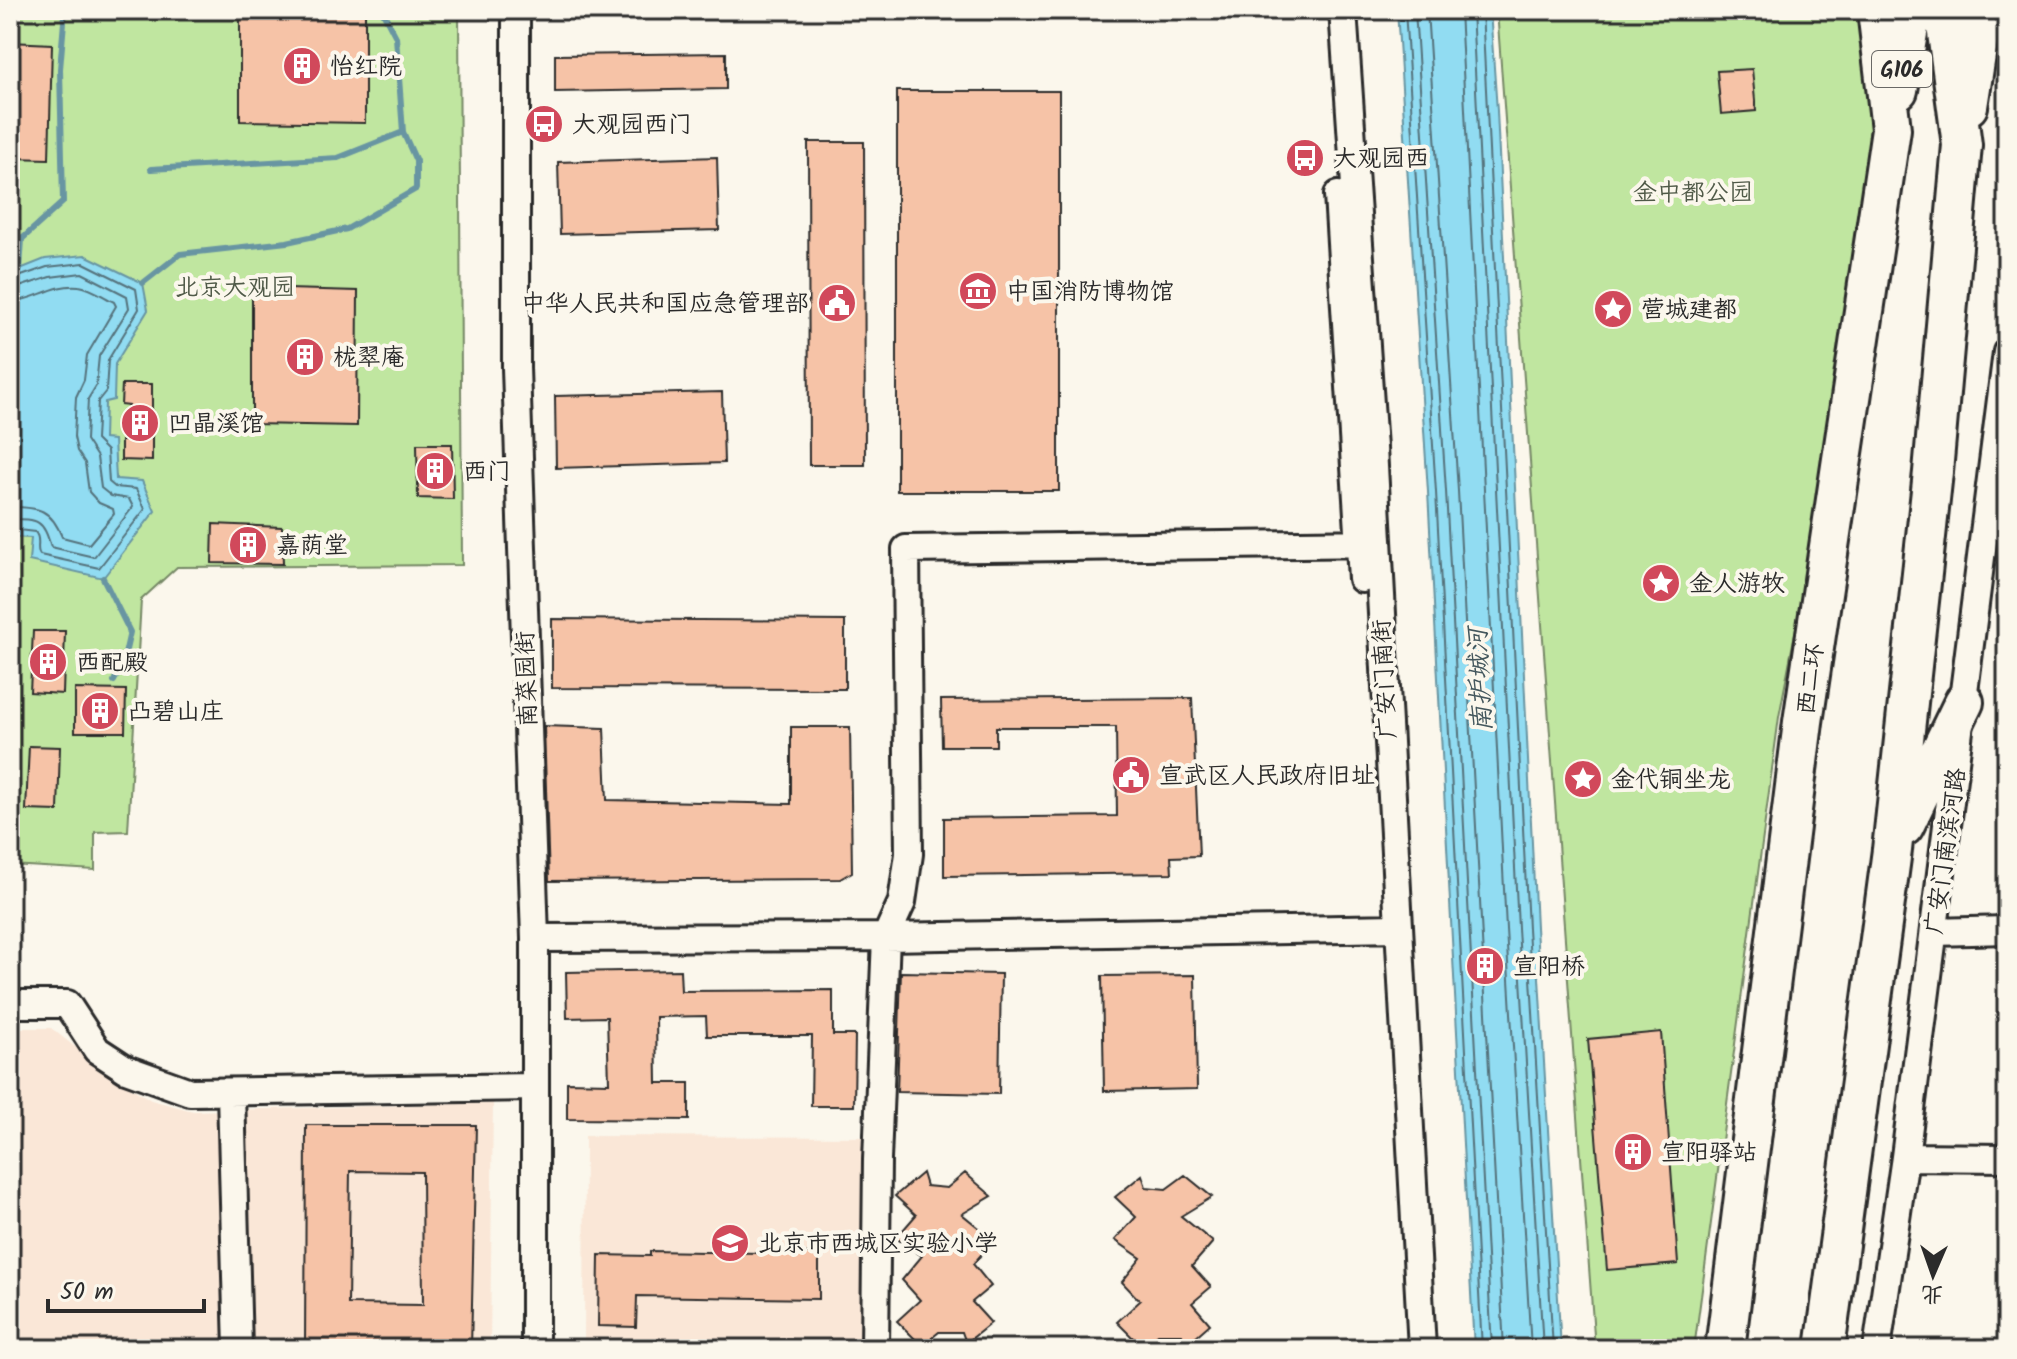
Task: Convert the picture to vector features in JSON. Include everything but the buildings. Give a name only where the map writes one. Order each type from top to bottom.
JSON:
[{"type":"highway","name":"西二环","points":[[1725,1349],[1803,722],[1891,129],[1877,10]]},
{"type":"highway","name":"G106","points":[[1891,129],[1912,10]]},
{"type":"highway","points":[[1944,10],[1962,145]]},
{"type":"highway","points":[[1825,1349],[1892,850],[1933,472],[1962,145],[1983,14]]},
{"type":"highway","points":[[1892,850],[1964,702]]},
{"type":"street","name":"南菜园街","points":[[516,10],[516,368],[535,938],[535,1349]]},
{"type":"street","name":"广安门南街","points":[[1328,10],[1369,543]]},
{"type":"street","name":"广安门南街","points":[[1343,10],[1390,928],[1407,1349]]},
{"type":"street","name":"广安门南滨河路","points":[[1877,1349],[1905,1157],[2007,352]]},
{"type":"street","points":[[875,1349],[877,1160],[886,937],[902,902],[909,854],[906,549],[1369,543]]},
{"type":"street","points":[[535,938],[886,937],[1390,928]]},
{"type":"street","name":"广安门南街","points":[[1390,928],[1422,1349]]},
{"type":"street","points":[[1934,932],[2007,930]]},
{"type":"street","points":[[10,1004],[67,1004],[97,1050],[126,1069],[190,1092],[535,1087]]},
{"type":"street","points":[[231,1093],[238,1349]]},
{"type":"street","points":[[1905,1157],[2007,1158]]},
{"type":"shaded area","points":[[10,1028],[51,1028],[112,1076],[151,1100],[193,1111],[493,1103],[490,1349],[10,1349]]},
{"type":"shaded area","name":"北京市西城区实验小学","points":[[585,1136],[877,1137],[876,1349],[584,1349]]},
{"type":"green space","name":"北京大观园","points":[[10,10],[459,10],[462,565],[177,567],[141,600],[128,831],[95,832],[95,870],[10,865]]},
{"type":"green space","name":"金中都公园","points":[[1497,10],[1877,10],[1891,129],[1779,717],[1694,1349],[1595,1349]]},
{"type":"water","name":"南护城河","points":[[1397,10],[1490,10],[1536,927],[1561,1349],[1474,1349],[1428,492]]},
{"type":"water","points":[[85,255],[143,283],[148,310],[115,364],[114,400],[105,402],[104,439],[114,440],[116,479],[142,481],[155,511],[103,578],[29,561],[31,538],[10,537],[10,273],[45,259]]},
{"type":"waterway","points":[[20,269],[22,239],[63,202],[60,69],[65,10]]},
{"type":"waterway","points":[[143,283],[180,254],[287,242],[347,229],[416,189],[416,161],[403,132],[396,37],[382,10]]},
{"type":"waterway","points":[[151,169],[338,158],[403,132]]},
{"type":"waterway","points":[[10,233],[22,239]]},
{"type":"waterway","points":[[103,578],[130,632],[123,663],[114,681]]},
{"type":"place","name":"怡红院","points":[[302,66]]},
{"type":"place","name":"大观园西门","points":[[544,124]]},
{"type":"place","name":"大观园西","points":[[1305,158]]},
{"type":"place","name":"中国消防博物馆","points":[[978,291]]},
{"type":"place","name":"中华人民共和国应急管理部","points":[[837,303]]},
{"type":"place","name":"营城建都","points":[[1613,309]]},
{"type":"place","name":"栊翠庵","points":[[305,357]]},
{"type":"place","name":"凹晶溪馆","points":[[140,423]]},
{"type":"place","name":"西门","points":[[435,471]]},
{"type":"place","name":"嘉荫堂","points":[[248,545]]},
{"type":"place","name":"金人游牧","points":[[1661,583]]},
{"type":"place","name":"西配殿","points":[[48,662]]},
{"type":"place","name":"凸碧山庄","points":[[100,711]]},
{"type":"place","name":"宣武区人民政府旧址","points":[[1131,775]]},
{"type":"place","name":"金代铜坐龙","points":[[1583,779]]},
{"type":"place","name":"宣阳桥","points":[[1485,966]]},
{"type":"place","name":"宣阳驿站","points":[[1633,1152]]},
{"type":"place","name":"北京市西城区实验小学","points":[[730,1243]]}]
